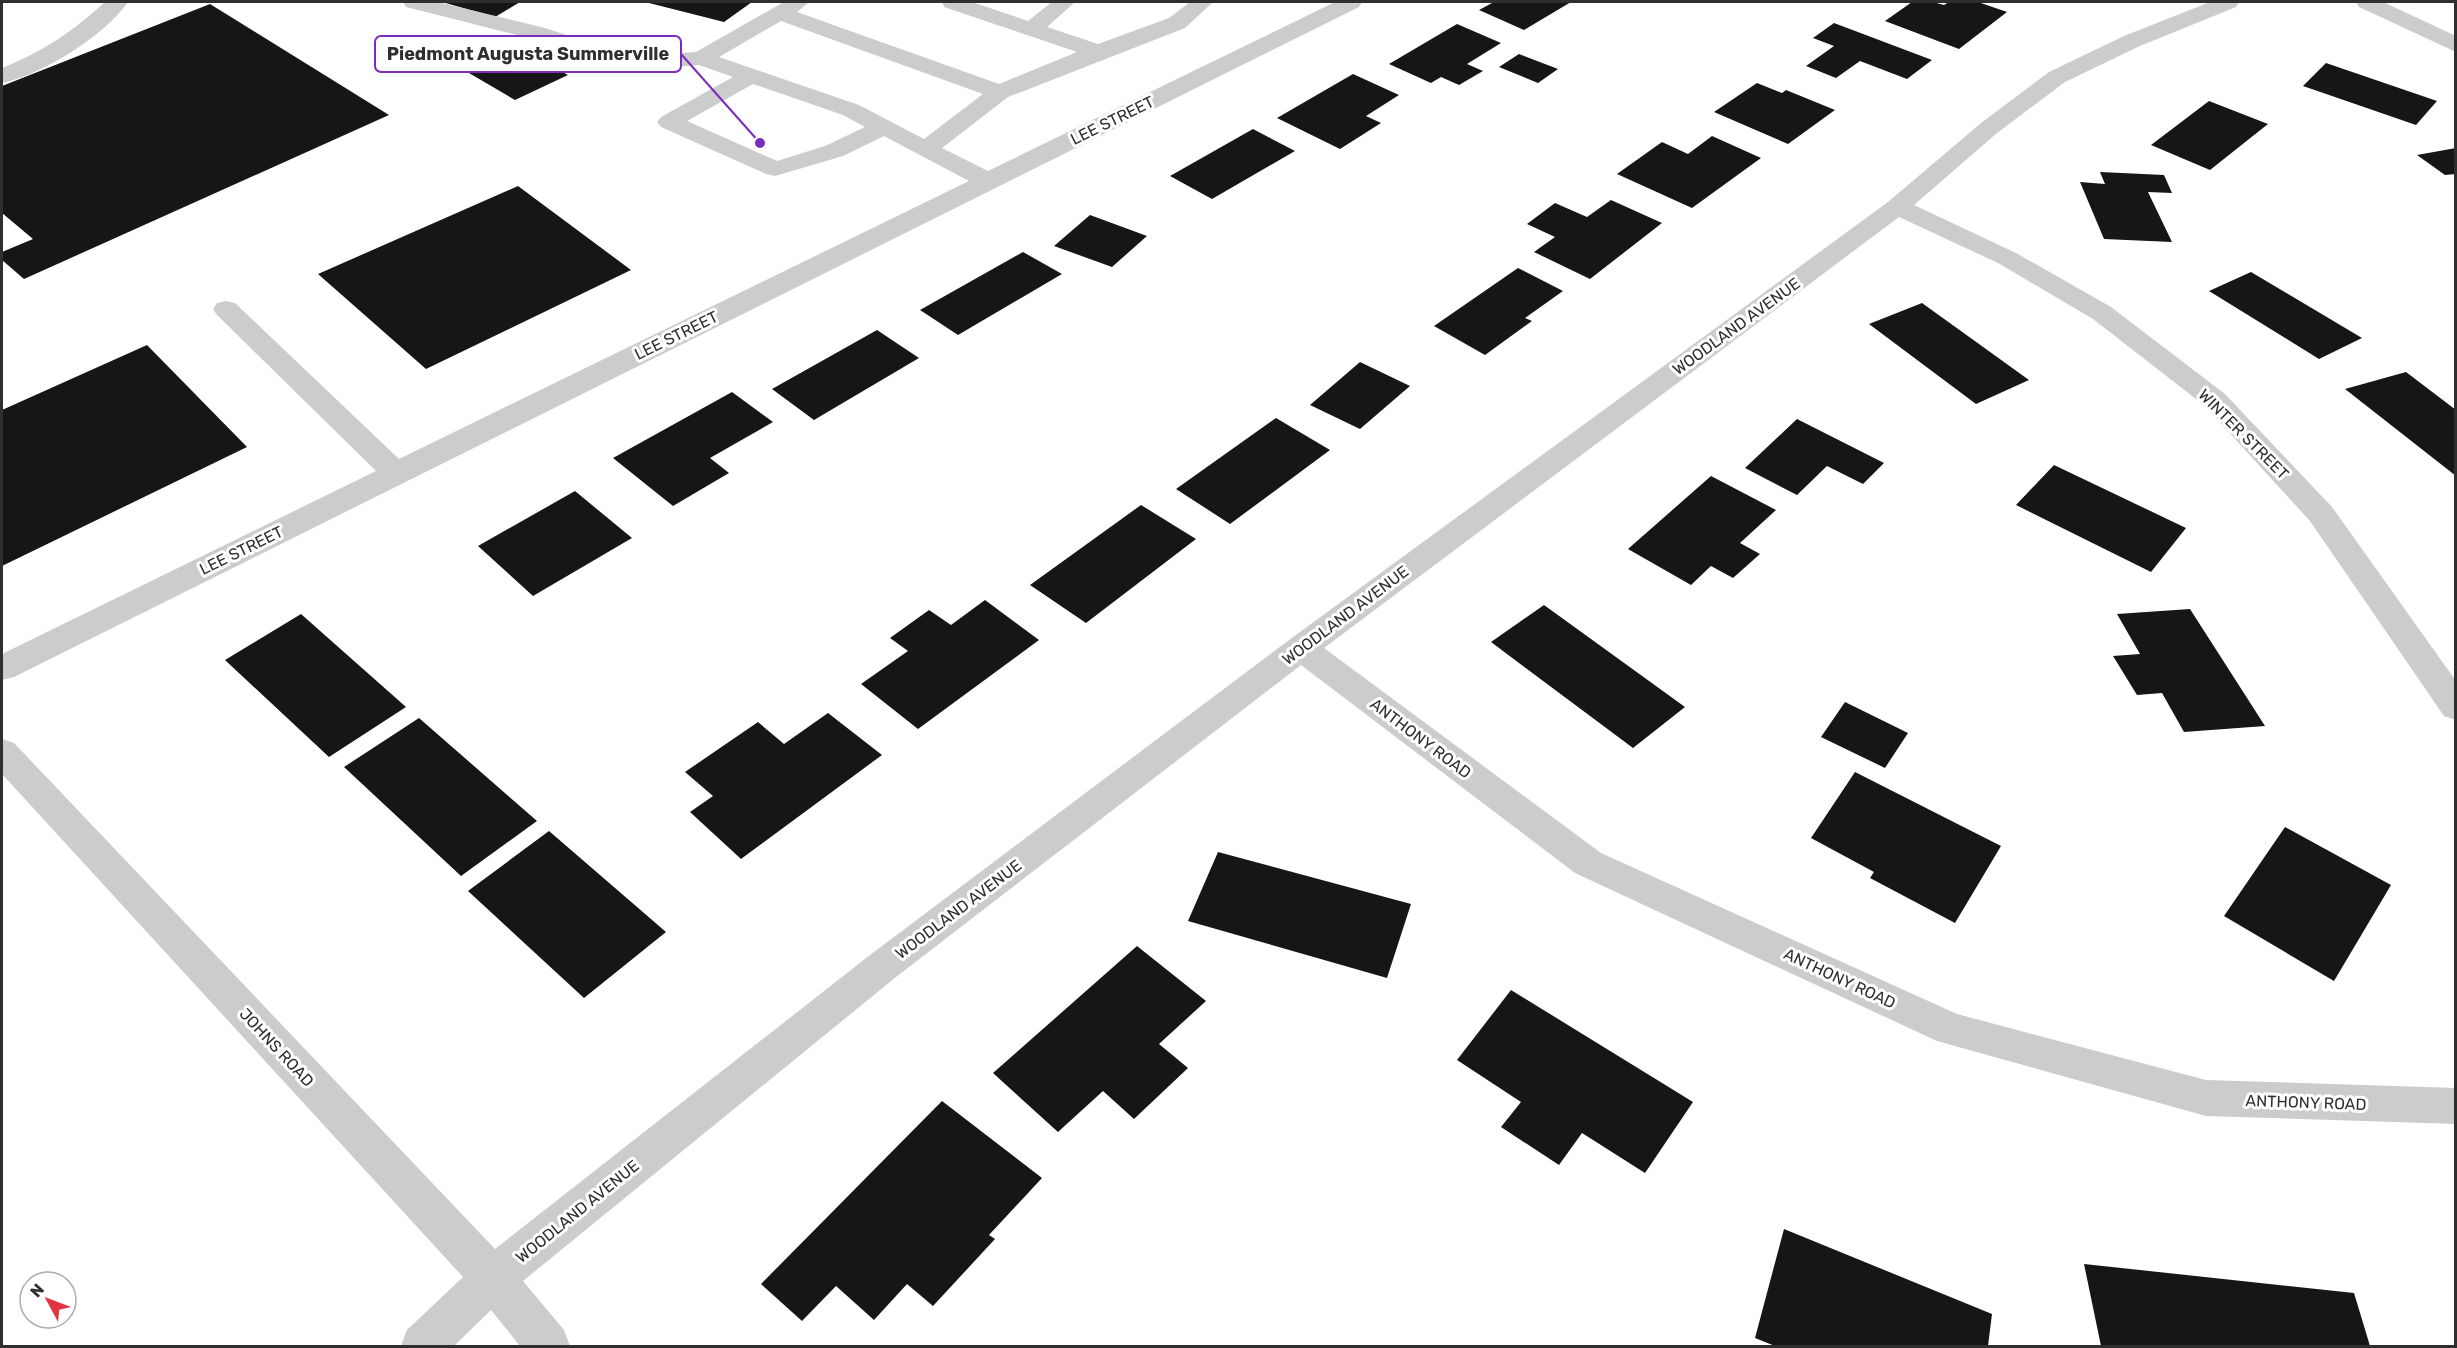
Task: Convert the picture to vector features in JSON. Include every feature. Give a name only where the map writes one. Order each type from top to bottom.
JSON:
[{"type":"street","points":[[2,76],[34,63],[82,35],[117,2]]},
{"type":"street","points":[[414,2],[537,33],[629,63],[701,58],[851,110],[988,182]]},
{"type":"street","points":[[960,2],[1098,52]]},
{"type":"street","points":[[1031,29],[1065,2]]},
{"type":"street","points":[[926,149],[1000,92],[1177,23],[1203,2]]},
{"type":"street","name":"LEE STREET","points":[[2,668],[1351,2]]},
{"type":"street","name":"WOODLAND AVENUE","points":[[423,1347],[493,1278],[883,966],[1301,648],[1897,207],[1989,128],[2056,77],[2132,41],[2228,2]]},
{"type":"street","points":[[2367,2],[2456,45]]},
{"type":"street","points":[[701,58],[790,8],[1000,92]]},
{"type":"street","points":[[752,75],[669,122],[775,169],[834,151],[884,127]]},
{"type":"street","name":"WINTER STREET","points":[[1897,207],[2007,258],[2102,314],[2215,400],[2321,514],[2456,707]]},
{"type":"street","points":[[226,309],[396,473]]},
{"type":"street","name":"ANTHONY ROAD","points":[[1301,648],[1588,863],[1950,1029],[2205,1098],[2456,1106]]},
{"type":"street","name":"JOHNS ROAD","points":[[2,752],[493,1278],[548,1347]]},
{"type":"building","points":[[442,2],[520,2],[495,17]]},
{"type":"building","points":[[645,2],[752,2],[724,22]]},
{"type":"building","points":[[1494,2],[1571,2],[1524,30],[1479,10]]},
{"type":"building","points":[[1912,2],[1933,2],[1944,5],[1949,2],[1978,2],[2007,12],[1959,49],[1885,21]]},
{"type":"building","points":[[210,4],[389,115],[24,279],[2,260],[2,252],[33,239],[2,213],[2,86]]},
{"type":"building","points":[[1834,23],[1932,60],[1907,79],[1860,61],[1836,78],[1806,66],[1834,46],[1813,38]]},
{"type":"building","points":[[1457,24],[1501,43],[1467,64],[1483,71],[1459,85],[1441,77],[1431,83],[1389,64]]},
{"type":"building","points":[[498,36],[568,75],[515,100],[445,59]]},
{"type":"building","points":[[1519,54],[1558,69],[1538,83],[1499,67]]},
{"type":"building","points":[[2326,63],[2437,101],[2416,125],[2303,86]]},
{"type":"building","points":[[1353,74],[1399,95],[1366,116],[1381,123],[1340,149],[1277,118]]},
{"type":"building","points":[[1757,83],[1782,93],[1786,90],[1835,110],[1788,144],[1714,112]]},
{"type":"building","points":[[2209,101],[2268,124],[2210,170],[2151,145]]},
{"type":"building","points":[[1253,129],[1295,151],[1212,199],[1170,176]]},
{"type":"building","points":[[1712,136],[1761,158],[1692,208],[1617,174],[1662,142],[1688,154]]},
{"type":"building","points":[[2456,148],[2456,174],[2445,175],[2417,155]]},
{"type":"building","points":[[2100,172],[2164,175],[2172,193],[2148,192],[2172,242],[2104,239],[2080,182],[2105,184]]},
{"type":"building","points":[[518,186],[631,270],[426,369],[318,274]]},
{"type":"building","points":[[1611,200],[1662,223],[1590,279],[1534,252],[1555,237],[1527,224],[1555,203],[1587,217]]},
{"type":"building","points":[[1090,215],[1147,236],[1112,267],[1054,246]]},
{"type":"building","points":[[1023,252],[1062,274],[958,335],[920,310]]},
{"type":"building","points":[[1518,268],[1563,291],[1525,318],[1532,321],[1485,355],[1434,326]]},
{"type":"building","points":[[2251,272],[2362,338],[2319,359],[2209,291]]},
{"type":"building","points":[[1922,303],[2029,380],[1976,404],[1869,324]]},
{"type":"building","points":[[877,330],[919,358],[814,420],[772,389]]},
{"type":"building","points":[[147,345],[247,447],[2,566],[2,410]]},
{"type":"building","points":[[1360,362],[1410,386],[1360,429],[1310,405]]},
{"type":"building","points":[[2406,372],[2456,410],[2456,476],[2345,389]]},
{"type":"building","points":[[732,392],[773,422],[710,458],[729,473],[673,506],[613,458]]},
{"type":"building","points":[[1276,418],[1330,450],[1230,524],[1176,489]]},
{"type":"building","points":[[1797,419],[1884,463],[1863,484],[1827,466],[1797,495],[1745,468]]},
{"type":"building","points":[[2054,465],[2186,528],[2151,572],[2016,505]]},
{"type":"building","points":[[1711,476],[1776,510],[1740,543],[1760,554],[1733,578],[1711,566],[1691,585],[1628,549]]},
{"type":"building","points":[[575,491],[632,538],[533,596],[478,546]]},
{"type":"building","points":[[1141,505],[1196,539],[1086,623],[1030,585]]},
{"type":"building","points":[[985,600],[1039,640],[918,729],[861,684],[908,651],[890,638],[929,610],[951,625]]},
{"type":"building","points":[[1544,605],[1685,707],[1633,748],[1491,642]]},
{"type":"building","points":[[2190,609],[2265,726],[2184,732],[2162,693],[2137,695],[2113,656],[2140,654],[2117,614]]},
{"type":"building","points":[[301,614],[406,707],[329,757],[225,660]]},
{"type":"building","points":[[1845,702],[1908,733],[1885,768],[1821,737]]},
{"type":"building","points":[[828,713],[882,755],[741,859],[690,812],[713,796],[685,772],[758,722],[784,744]]},
{"type":"building","points":[[419,718],[537,821],[461,876],[344,767]]},
{"type":"building","points":[[1855,772],[2001,846],[1955,923],[1870,878],[1874,872],[1811,838]]},
{"type":"building","points":[[2285,827],[2391,885],[2334,981],[2224,916]]},
{"type":"building","points":[[549,831],[666,932],[584,998],[468,891]]},
{"type":"building","points":[[1218,852],[1411,904],[1387,978],[1188,921]]},
{"type":"building","points":[[1137,946],[1206,1001],[1159,1044],[1188,1068],[1134,1119],[1103,1091],[1058,1132],[993,1073]]},
{"type":"building","points":[[1511,990],[1693,1102],[1645,1173],[1582,1133],[1559,1165],[1501,1127],[1521,1102],[1457,1060]]},
{"type":"building","points":[[942,1101],[1042,1178],[989,1235],[995,1239],[933,1306],[907,1284],[874,1320],[836,1286],[802,1321],[761,1284]]},
{"type":"building","points":[[1784,1229],[1992,1314],[1988,1346],[1775,1346],[1755,1338]]},
{"type":"building","points":[[2084,1264],[2354,1293],[2370,1346],[2101,1346]]},
{"type":"place","name":"Piedmont Augusta Summerville","points":[[760,143]]}]
